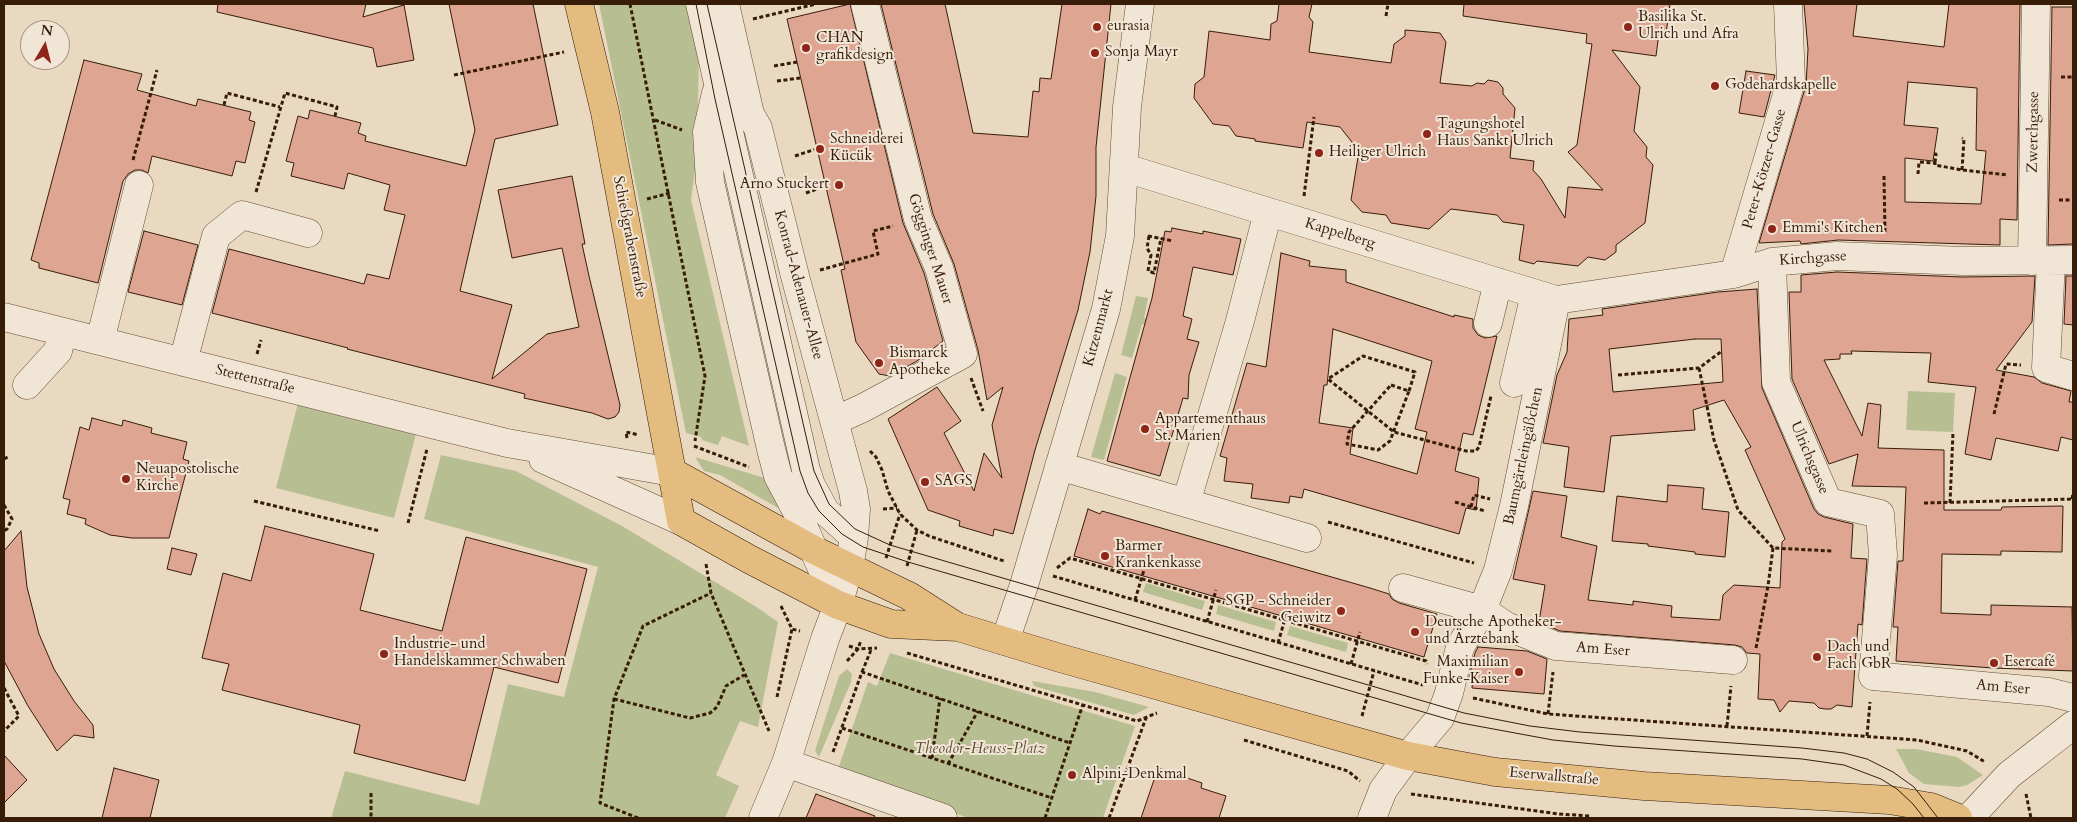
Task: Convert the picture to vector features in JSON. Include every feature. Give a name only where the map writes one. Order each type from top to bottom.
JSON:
[{"type":"main road","name":"Schießgrabenstraße","points":[[579,4],[605,112],[672,472]]},
{"type":"main road","points":[[672,472],[681,521],[748,559],[838,605],[891,624],[958,627]]},
{"type":"main road","points":[[672,472],[814,550],[909,596],[958,627],[1005,642]]},
{"type":"main road","name":"Eserwallstraße","points":[[1005,642],[1408,756],[1495,772],[1644,786],[1889,800],[1926,812],[1931,807],[1958,818]]},
{"type":"street","points":[[700,4],[806,470],[811,485],[825,511],[854,537]]},
{"type":"street","name":"Gögginger Mauer","points":[[865,4],[918,219],[939,268],[963,354]]},
{"type":"street","name":"Kitzenmarkt","points":[[1005,642],[1039,572],[1059,466],[1106,309],[1120,236],[1127,107],[1140,4]]},
{"type":"street","name":"Peter-Kötzer-Gasse","points":[[1734,274],[1791,81],[1788,4]]},
{"type":"street","name":"Zwerchgasse","points":[[2036,4],[2034,178],[2052,261],[2046,368]]},
{"type":"street","name":"Konrad-Adenauer-Allee","points":[[728,15],[750,114],[758,128],[795,276],[853,491],[856,510],[849,568]]},
{"type":"street","points":[[718,86],[707,132],[710,182],[778,476],[838,605]]},
{"type":"street","name":"Kappelberg","points":[[1125,168],[1546,297]]},
{"type":"street","points":[[100,341],[136,173]]},
{"type":"street","points":[[1186,503],[1240,321],[1268,212]]},
{"type":"street","points":[[183,362],[216,236],[242,215],[308,233]]},
{"type":"street","name":"Kirchgasse","points":[[1546,297],[1734,274],[1772,262],[1837,256],[1963,261],[2052,261]]},
{"type":"street","name":"Ulrichsgasse","points":[[1772,262],[1776,382],[1828,502],[1880,514],[1883,555],[1872,689]]},
{"type":"street","points":[[1488,323],[1498,282]]},
{"type":"street","points":[[1504,385],[1546,297]]},
{"type":"street","name":"Baumgärtleingäßchen","points":[[1372,818],[1383,790],[1408,756],[1440,718],[1449,692],[1460,647],[1482,610],[1498,570],[1514,506],[1546,297]]},
{"type":"street","name":"Stettenstraße","points":[[4,317],[507,443],[672,472]]},
{"type":"street","points":[[27,385],[58,350],[62,332]]},
{"type":"street","points":[[834,421],[872,403],[963,354]]},
{"type":"street","points":[[2046,368],[2073,376]]},
{"type":"street","name":"Stettenstraße","points":[[507,443],[681,521]]},
{"type":"street","points":[[1059,466],[1307,538]]},
{"type":"street","points":[[763,818],[786,763],[849,568]]},
{"type":"street","name":"Am Eser","points":[[1403,588],[1482,610],[1506,626],[1556,646],[1733,660]]},
{"type":"street","name":"Am Eser","points":[[1872,689],[2049,692],[2073,698]]},
{"type":"street","points":[[1969,818],[2008,774],[2073,725]]},
{"type":"street","points":[[786,763],[943,818]]},
{"type":"path","points":[[630,4],[670,193],[705,376],[694,446]]},
{"type":"path","points":[[728,15],[816,4]]},
{"type":"path","points":[[1386,16],[1388,4]]},
{"type":"path","points":[[454,75],[589,47]]},
{"type":"path","points":[[774,66],[797,62]]},
{"type":"path","points":[[136,173],[157,70]]},
{"type":"path","points":[[777,81],[800,78]]},
{"type":"path","points":[[224,105],[227,93],[280,107]]},
{"type":"path","points":[[250,217],[285,93],[337,107],[335,116]]},
{"type":"path","points":[[1306,181],[1314,117]]},
{"type":"path","points":[[1962,138],[1964,139],[1962,170]]},
{"type":"path","points":[[795,156],[816,149]]},
{"type":"path","points":[[1934,154],[1936,154],[1935,163]]},
{"type":"path","points":[[1918,174],[1919,162],[1935,163],[1935,165],[1962,170],[2034,178]]},
{"type":"path","points":[[1884,176],[1884,257]]},
{"type":"path","points":[[806,193],[825,186]]},
{"type":"path","points":[[654,198],[670,193]]},
{"type":"path","points":[[795,276],[878,254],[873,231],[918,219]]},
{"type":"path","points":[[1161,238],[1154,272],[1148,271],[1151,255],[1147,248],[1151,236],[1161,238],[1173,241]]},
{"type":"path","points":[[1618,375],[1699,368],[1722,351]]},
{"type":"path","points":[[963,354],[983,412]]},
{"type":"path","points":[[1409,391],[1391,385],[1368,411],[1349,432],[1347,444],[1378,450],[1390,441],[1394,432],[1409,391],[1415,372],[1363,356],[1328,379],[1368,411],[1394,432],[1466,451],[1476,451],[1479,447],[1504,385]]},
{"type":"path","points":[[1994,414],[2006,364],[2046,368]]},
{"type":"path","points":[[1699,368],[1714,440],[1738,510],[1773,548],[1832,551]]},
{"type":"path","points":[[408,523],[433,424]]},
{"type":"path","points":[[1950,503],[1953,432]]},
{"type":"path","points":[[4,459],[8,457]]},
{"type":"path","points":[[876,457],[888,491],[900,514],[917,530],[929,536],[975,553],[1039,572],[1070,558],[1426,661],[1429,670]]},
{"type":"path","points":[[1924,503],[2073,499],[2073,494]]},
{"type":"path","points":[[1471,507],[1474,495],[1483,497]]},
{"type":"path","points":[[254,502],[380,531]]},
{"type":"path","points":[[1454,502],[1485,511]]},
{"type":"path","points":[[4,505],[12,519],[4,531]]},
{"type":"path","points":[[1307,538],[1313,518],[1498,570]]},
{"type":"path","points":[[907,568],[917,530]]},
{"type":"path","points":[[1757,644],[1773,548]]},
{"type":"path","points":[[705,561],[711,593],[744,675],[786,763]]},
{"type":"path","points":[[1135,600],[1144,570]]},
{"type":"path","points":[[1207,622],[1216,590]]},
{"type":"path","points":[[638,818],[600,803],[614,698],[643,626],[711,593]]},
{"type":"path","points":[[1278,643],[1287,612]]},
{"type":"path","points":[[776,703],[792,629]]},
{"type":"path","points":[[1351,664],[1360,632]]},
{"type":"path","points":[[825,639],[858,649],[871,650],[885,646]]},
{"type":"path","points":[[1548,714],[1556,646]]},
{"type":"path","points":[[825,776],[871,650]]},
{"type":"path","points":[[904,652],[1137,721],[1146,717],[1109,818]]},
{"type":"path","points":[[862,672],[1070,743]]},
{"type":"path","points":[[614,698],[690,718],[710,712],[717,707],[726,686],[744,675]]},
{"type":"path","points":[[4,688],[19,716],[4,731]]},
{"type":"path","points":[[1872,689],[1867,736],[1917,740],[1967,751],[2008,774]]},
{"type":"path","points":[[932,758],[940,698]]},
{"type":"path","points":[[1045,818],[1083,704]]},
{"type":"path","points":[[948,764],[978,711]]},
{"type":"path","points":[[770,731],[772,722]]},
{"type":"path","points":[[842,728],[1052,798]]},
{"type":"path","points":[[370,793],[371,818]]},
{"type":"green space","points":[[599,4],[688,4],[699,50],[697,156],[691,200],[749,446],[722,436],[718,445],[702,440],[701,437],[686,433]]},
{"type":"green space","points":[[1136,296],[1148,298],[1144,318],[1150,320],[1149,326],[1142,324],[1132,358],[1121,355]]},
{"type":"green space","points":[[1115,373],[1127,377],[1104,460],[1091,457]]},
{"type":"green space","points":[[1908,391],[1955,393],[1953,432],[1906,430]]},
{"type":"green space","points":[[298,403],[416,434],[394,518],[276,488]]},
{"type":"green space","points":[[441,455],[516,471],[622,526],[755,606],[778,622],[758,727],[740,721],[716,775],[739,786],[725,818],[331,818],[345,771],[479,805],[508,684],[564,697],[598,567],[424,519]]},
{"type":"green space","points":[[695,457],[771,480],[780,509],[720,475],[704,471]]},
{"type":"green space","points":[[1146,583],[1205,601],[1202,610],[1143,592]]},
{"type":"green space","points":[[1218,605],[1276,622],[1274,631],[1216,614]]},
{"type":"green space","points":[[1290,626],[1348,643],[1346,652],[1287,635]]},
{"type":"green space","name":"Theodor-Heuss-Platz","points":[[890,653],[1135,726],[1103,818],[968,818],[838,769],[868,682],[877,686]]},
{"type":"green space","points":[[847,669],[852,674],[851,682],[819,757],[815,751],[839,676]]},
{"type":"green space","points":[[1032,681],[1095,692],[1149,707],[1134,715],[1034,686]]},
{"type":"green space","points":[[1896,749],[1916,749],[1957,757],[1983,775],[1967,785],[1959,787],[1924,784],[1909,773]]},
{"type":"building","points":[[218,4],[366,4],[363,17],[404,5],[414,60],[377,67],[373,48],[217,12]]},
{"type":"building","points":[[449,4],[533,4],[558,125],[495,139],[460,291],[512,305],[492,379],[547,334],[579,327],[562,248],[512,258],[498,190],[572,176],[585,244],[582,244],[620,405],[619,412],[615,417],[608,419],[592,413],[524,398],[525,394],[212,313],[229,249],[364,284],[367,274],[389,279],[405,215],[384,210],[390,185],[348,173],[344,189],[291,176],[294,163],[286,161],[298,116],[308,119],[310,110],[361,123],[358,133],[366,136],[365,141],[466,166],[475,130]]},
{"type":"building","points":[[850,4],[903,223],[924,273],[943,341],[917,361],[890,376],[879,374],[856,342],[841,270],[845,269],[787,19]]},
{"type":"building","points":[[881,4],[945,4],[973,133],[1028,137],[1033,91],[1039,92],[1040,78],[1051,79],[1062,4],[1111,4],[1096,147],[1096,196],[1090,252],[1078,310],[1035,450],[1013,534],[994,529],[993,536],[959,526],[960,521],[928,510],[888,419],[937,387],[961,421],[944,433],[974,491],[984,453],[1002,478],[992,425],[1003,387],[987,400],[978,350],[954,264],[933,214]]},
{"type":"building","name":"Tagungshotel Haus Sankt Ulrich","points":[[1279,4],[1312,4],[1309,17],[1313,22],[1309,52],[1391,63],[1394,44],[1405,36],[1405,30],[1440,33],[1446,42],[1440,83],[1472,86],[1477,83],[1484,84],[1488,80],[1498,82],[1503,88],[1503,94],[1515,108],[1510,158],[1534,161],[1533,170],[1541,179],[1565,218],[1568,187],[1603,190],[1568,152],[1577,145],[1592,44],[1586,43],[1587,34],[1463,16],[1464,4],[1670,4],[1666,34],[1659,33],[1656,56],[1612,50],[1640,87],[1634,131],[1647,147],[1646,157],[1653,165],[1645,223],[1616,245],[1616,252],[1605,260],[1588,257],[1578,266],[1537,261],[1534,264],[1519,260],[1524,225],[1503,222],[1497,215],[1451,209],[1429,229],[1391,223],[1386,215],[1362,212],[1351,200],[1359,151],[1340,127],[1307,122],[1303,148],[1255,141],[1255,139],[1236,136],[1229,126],[1213,124],[1194,98],[1195,84],[1204,77],[1209,31],[1270,40],[1271,24],[1277,21]]},
{"type":"building","points":[[1804,4],[1857,4],[1853,36],[1944,47],[1949,4],[2020,4],[2017,220],[2000,219],[2000,245],[1838,240],[1801,244],[1800,241],[1759,243],[1806,85],[1808,49]],"holes":[[[1908,82],[1977,88],[1976,150],[1986,151],[1981,204],[1905,202],[1905,158],[1933,161],[1938,128],[1904,125]]]},
{"type":"building","points":[[2052,7],[2073,7],[2073,244],[2048,245]]},
{"type":"building","points":[[84,60],[142,74],[137,90],[196,106],[198,99],[251,112],[249,120],[255,122],[245,163],[236,161],[232,176],[152,156],[148,173],[142,170],[135,170],[128,174],[123,181],[98,283],[39,268],[39,263],[31,260]]},
{"type":"building","points":[[1746,71],[1775,75],[1764,117],[1739,113]]},
{"type":"building","name":"Appartementhaus St. Marien","points":[[1172,228],[1203,234],[1203,231],[1241,239],[1233,275],[1193,267],[1183,316],[1192,319],[1187,339],[1199,342],[1189,375],[1188,399],[1183,398],[1160,476],[1107,461],[1152,298],[1165,231],[1171,232]]},
{"type":"building","points":[[144,231],[198,245],[182,305],[128,292]]},
{"type":"building","points":[[1281,253],[1310,261],[1309,266],[1346,270],[1346,282],[1454,317],[1454,315],[1473,319],[1473,328],[1478,335],[1485,338],[1497,336],[1473,435],[1463,433],[1455,471],[1479,478],[1476,510],[1466,508],[1459,534],[1304,489],[1302,498],[1290,496],[1289,503],[1251,498],[1253,484],[1224,481],[1227,458],[1220,456],[1247,363],[1266,367]],"holes":[[[1333,329],[1432,361],[1415,429],[1427,432],[1417,474],[1350,454],[1353,428],[1319,423],[1324,385],[1327,385]]]},
{"type":"building","points":[[1837,272],[1962,277],[2035,276],[2032,322],[1996,370],[2034,377],[2042,383],[2071,391],[2069,402],[2073,402],[2073,440],[2061,437],[2058,451],[1996,438],[1991,460],[1965,454],[1976,387],[1928,382],[1931,353],[1851,351],[1852,354],[1840,354],[1840,359],[1824,360],[1862,436],[1868,403],[1881,405],[1878,448],[1944,450],[1944,510],[2001,510],[2002,507],[2063,506],[2062,552],[2001,551],[2001,555],[1942,554],[1941,613],[1991,615],[1991,605],[2072,607],[2073,671],[1993,668],[1896,661],[1898,627],[1893,627],[1898,561],[1903,561],[1906,487],[1852,486],[1858,454],[1829,464],[1792,379],[1789,292],[1801,292],[1801,275]]},
{"type":"building","points":[[2066,276],[2073,276],[2073,325],[2064,324]]},
{"type":"building","points":[[1757,289],[1762,388],[1814,509],[1824,517],[1853,524],[1851,558],[1867,559],[1862,625],[1858,624],[1852,707],[1837,705],[1831,709],[1825,709],[1819,708],[1814,703],[1789,701],[1780,712],[1774,700],[1758,699],[1760,654],[1747,653],[1742,647],[1735,645],[1560,631],[1539,622],[1545,585],[1513,579],[1533,491],[1567,496],[1561,537],[1597,546],[1588,600],[1633,605],[1633,601],[1672,606],[1671,617],[1720,620],[1723,595],[1734,585],[1780,588],[1782,542],[1785,539],[1745,450],[1751,447],[1724,400],[1693,410],[1695,430],[1611,436],[1604,492],[1564,487],[1569,447],[1543,443],[1557,375],[1567,352],[1569,319],[1603,315],[1602,309],[1718,292]],"holes":[[[1695,339],[1721,339],[1723,382],[1613,392],[1609,349]]]},
{"type":"building","name":"Neuapostolische Kirche","points":[[92,418],[122,426],[123,420],[152,428],[151,433],[187,442],[183,459],[189,461],[169,538],[132,538],[110,535],[85,524],[86,519],[67,514],[70,500],[63,498],[80,427],[89,430]]},
{"type":"building","points":[[1668,485],[1704,488],[1702,509],[1729,512],[1725,557],[1695,554],[1695,552],[1648,546],[1648,544],[1612,541],[1617,496],[1667,502]]},
{"type":"building","points":[[1088,509],[1100,514],[1102,511],[1370,588],[1389,594],[1392,599],[1399,603],[1437,614],[1424,657],[1074,556]]},
{"type":"building","name":"Industrie- und Handelskammer Schwaben","points":[[265,526],[374,554],[360,610],[442,631],[466,537],[587,569],[558,683],[494,667],[465,781],[354,753],[360,725],[222,690],[229,664],[202,658],[223,573],[251,581]]},
{"type":"building","points":[[21,531],[27,587],[39,634],[54,669],[74,701],[93,725],[94,738],[74,735],[57,751],[28,706],[4,661],[4,551]]},
{"type":"building","points":[[172,548],[197,554],[191,575],[167,569]]},
{"type":"building","points":[[1478,647],[1527,651],[1547,659],[1544,694],[1472,688],[1473,677],[1469,677]]},
{"type":"building","points":[[4,755],[27,780],[4,803]]},
{"type":"building","points":[[114,768],[159,780],[150,818],[102,818]]},
{"type":"building","points":[[1158,768],[1202,783],[1201,788],[1226,796],[1219,818],[1141,818]]},
{"type":"building","points":[[816,794],[875,816],[874,818],[806,818]]},
{"type":"tram line","points":[[696,4],[715,99],[800,471],[808,493],[819,511],[842,534],[863,547],[908,562],[1461,723],[1553,740],[1802,759],[1844,765],[1881,779],[1897,789],[1924,818]]},
{"type":"tram line","points":[[707,4],[814,471],[829,504],[855,529],[890,545],[1464,713],[1530,726],[1580,732],[1802,748],[1844,753],[1867,759],[1893,772],[1914,787],[1938,818]]},
{"type":"place","name":"eurasia","points":[[1097,27]]},
{"type":"place","name":"Basilika St. Ulrich und Afra","points":[[1628,27]]},
{"type":"place","name":"CHAN grafikdesign","points":[[806,48]]},
{"type":"place","name":"Sonja Mayr","points":[[1095,53]]},
{"type":"place","name":"Godehardskapelle","points":[[1715,86]]},
{"type":"place","name":"Tagungshotel Haus Sankt Ulrich","points":[[1427,134]]},
{"type":"place","name":"Schneiderei Kücük","points":[[820,149]]},
{"type":"place","name":"Heiliger Ulrich","points":[[1319,153]]},
{"type":"place","name":"Arno Stuckert","points":[[839,185]]},
{"type":"place","name":"Emmi's Kitchen","points":[[1772,229]]},
{"type":"place","name":"Bismarck Apotheke","points":[[879,363]]},
{"type":"place","name":"Appartementhaus St. Marien","points":[[1145,429]]},
{"type":"place","name":"Neuapostolische Kirche","points":[[126,479]]},
{"type":"place","name":"SAGS","points":[[925,482]]},
{"type":"place","name":"Barmer Krankenkasse","points":[[1105,556]]},
{"type":"place","name":"SGP - Schneider Geiwitz","points":[[1341,611]]},
{"type":"place","name":"Deutsche Apotheker- und Ärztebank","points":[[1415,632]]},
{"type":"place","name":"Industrie- und Handelskammer Schwaben","points":[[384,654]]},
{"type":"place","name":"Dach und Fach GbR","points":[[1817,657]]},
{"type":"place","name":"Esercafé","points":[[1994,663]]},
{"type":"place","name":"Maximilian Funke-Kaiser","points":[[1519,672]]},
{"type":"place","name":"Alpini-Denkmal","points":[[1072,775]]}]
